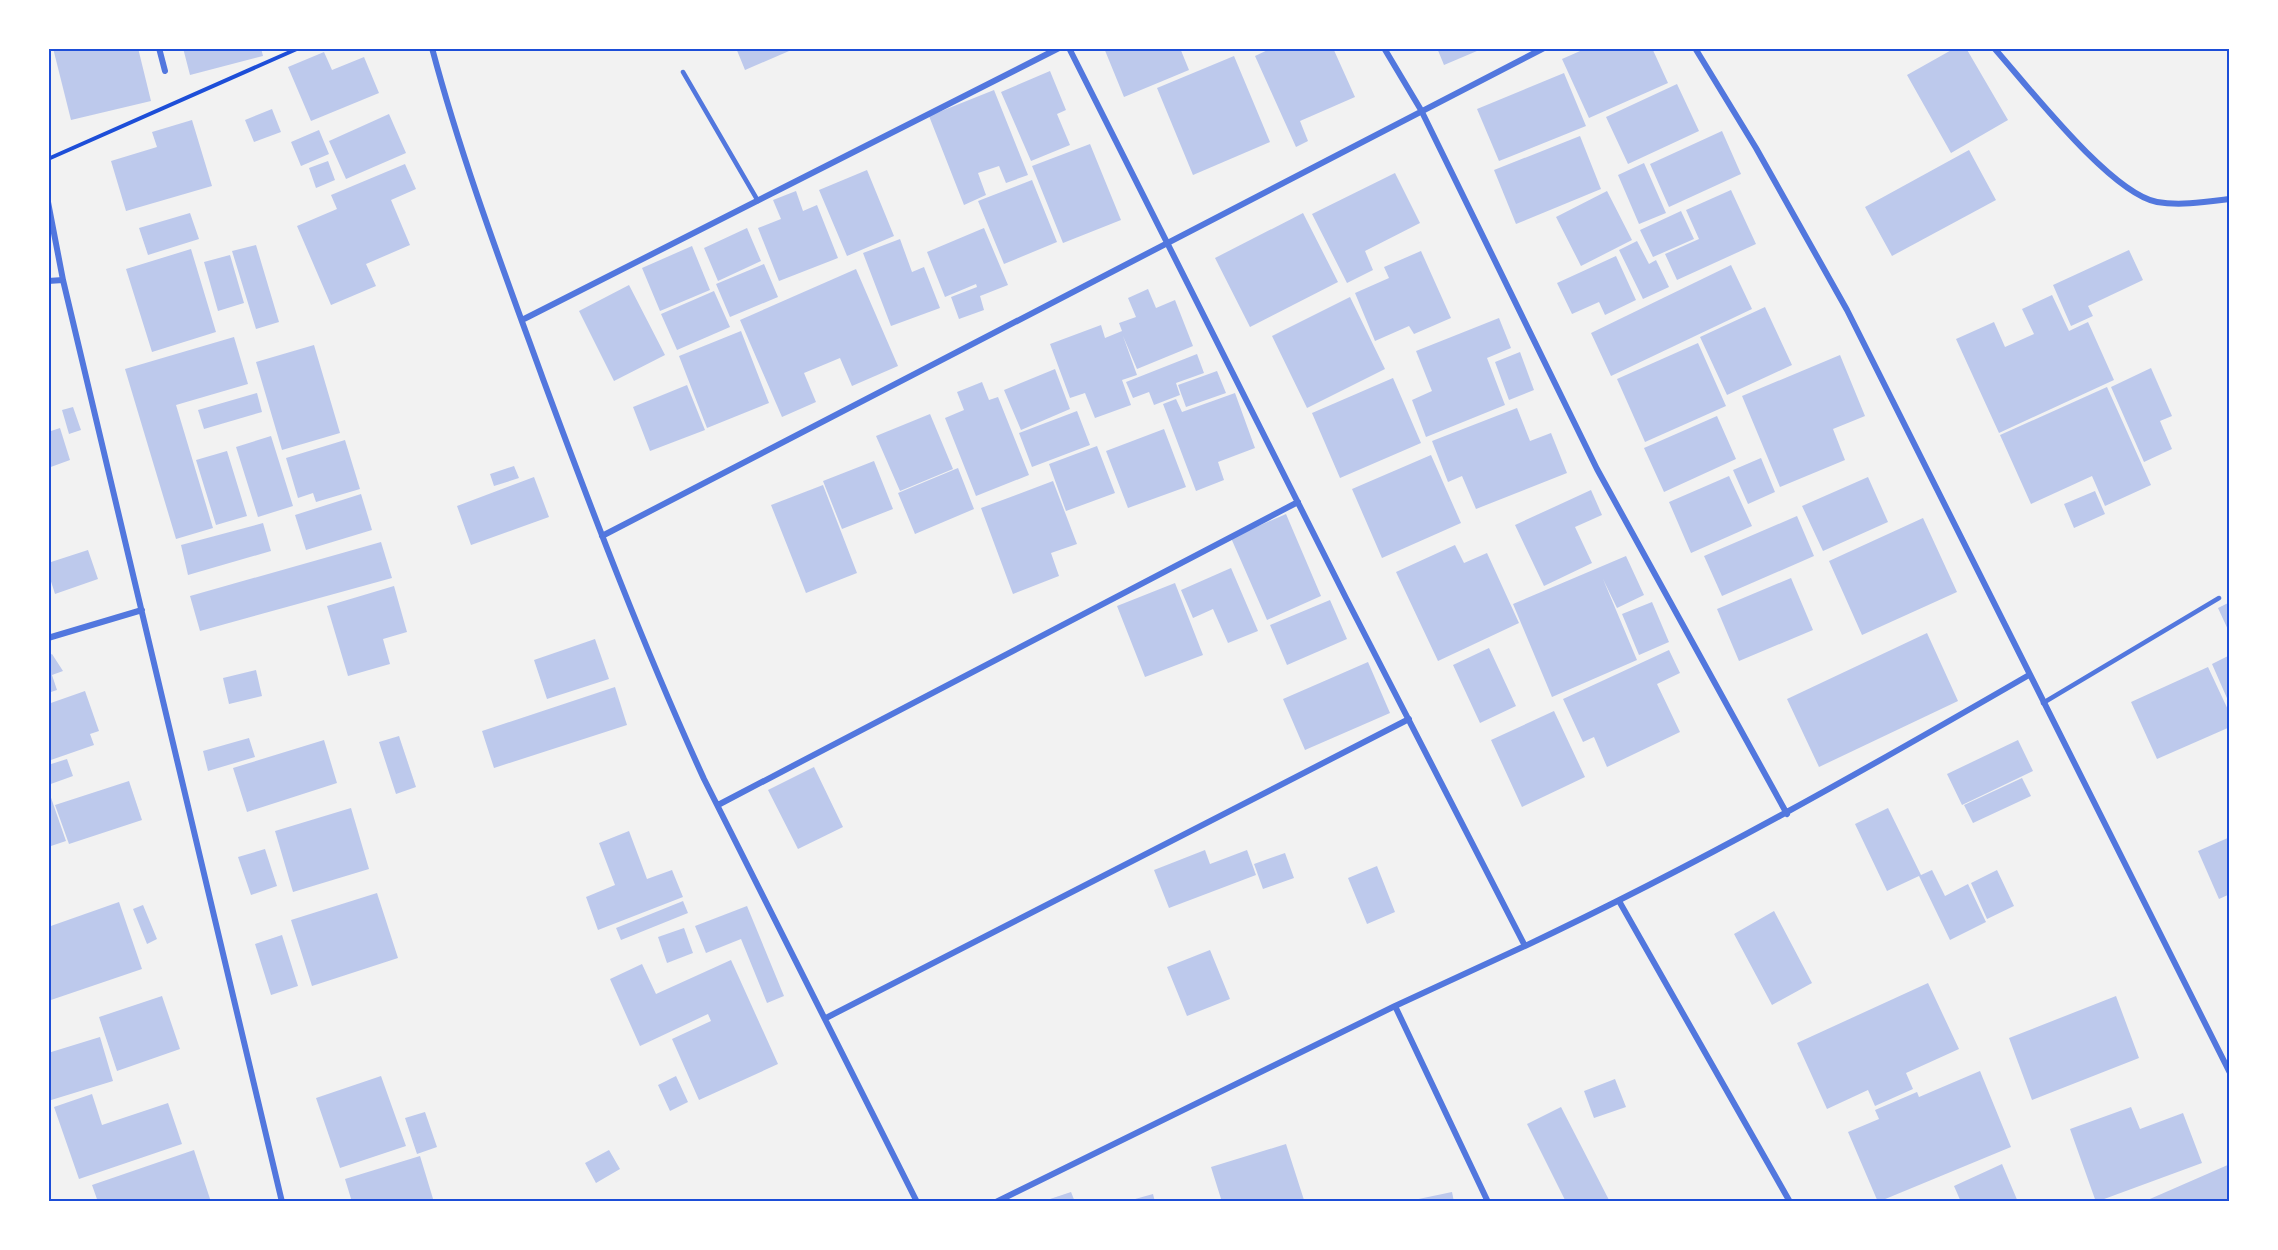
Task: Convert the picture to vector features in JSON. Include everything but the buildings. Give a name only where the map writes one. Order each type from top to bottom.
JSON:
[{"type":"street","points":[[159,48],[165,70]]},
{"type":"street","points":[[432,48],[462,157],[602,536],[676,718],[917,1202]]},
{"type":"street","points":[[522,320],[1059,48]]},
{"type":"street","points":[[1069,48],[1525,946]]},
{"type":"street","points":[[1384,48],[1421,110],[1598,469],[1787,814]]},
{"type":"street","points":[[602,536],[1544,48]]},
{"type":"street","points":[[1695,48],[1756,148],[1846,310],[2230,1073]]},
{"type":"street","points":[[1994,48],[2089,156],[2123,184],[2155,201],[2195,203],[2230,199]]},
{"type":"street","points":[[48,202],[63,280],[282,1202]]},
{"type":"street","points":[[48,280],[63,280]]},
{"type":"street","points":[[718,806],[1298,502]]},
{"type":"street","points":[[48,638],[142,610]]},
{"type":"street","points":[[996,1202],[1395,1006],[1619,901],[1787,814],[2029,675]]},
{"type":"street","points":[[826,1018],[1408,719]]},
{"type":"street","points":[[1619,901],[1790,1202]]},
{"type":"street","points":[[1395,1006],[1488,1202]]},
{"type":"lane","points":[[683,72],[758,201]]},
{"type":"lane","points":[[2043,703],[2219,598]]},
{"type":"path","points":[[48,159],[299,48]]}]
